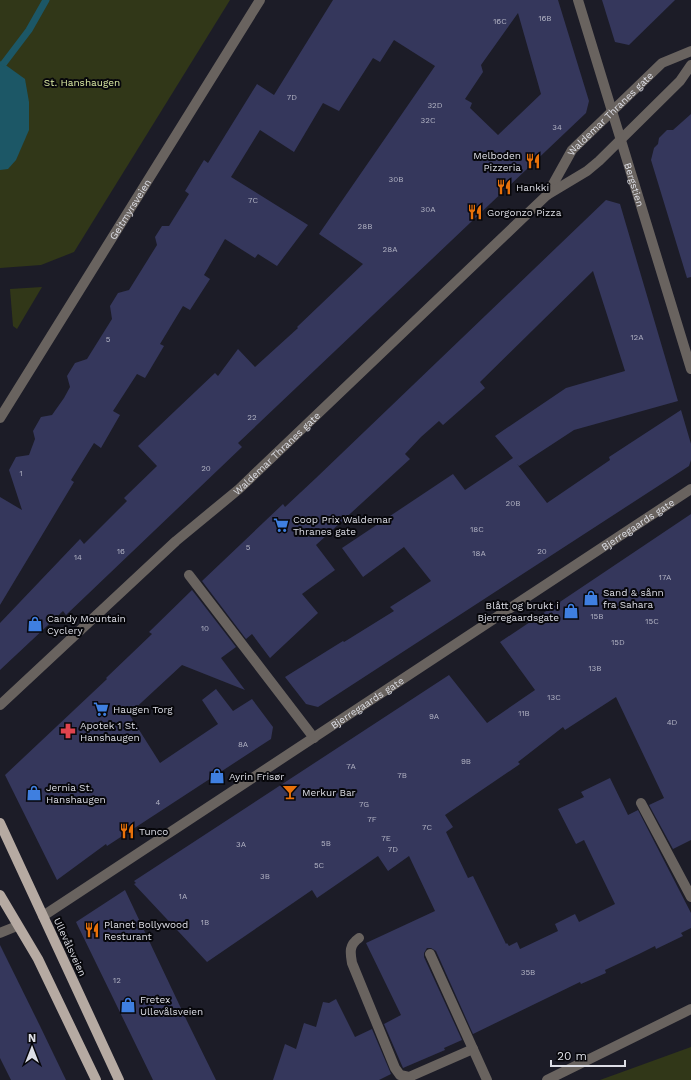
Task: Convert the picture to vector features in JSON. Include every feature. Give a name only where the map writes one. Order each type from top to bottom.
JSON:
[{"type":"main road","name":"Ullevålsveien","points":[[0,823],[119,1080]]},
{"type":"main road","points":[[0,895],[17,926],[38,959],[96,1080]]},
{"type":"street","name":"Geitmyrsveien","points":[[0,418],[260,0]]},
{"type":"street","name":"Bergstien","points":[[578,0],[606,87],[620,139],[628,159],[691,369]]},
{"type":"street","name":"Waldemar Thranes gate","points":[[547,195],[572,150],[662,63],[691,51]]},
{"type":"street","name":"Waldemar Thranes gate","points":[[0,706],[176,542],[239,489],[547,195],[588,171],[680,81],[691,65]]},
{"type":"street","name":"Bjerregaards gate","points":[[43,916],[691,489]]},
{"type":"street","points":[[189,576],[314,738]]},
{"type":"street","points":[[641,803],[691,898]]},
{"type":"street","points":[[0,933],[17,926]]},
{"type":"street","points":[[359,938],[352,944],[350,951],[352,963],[395,1068],[400,1074],[409,1077],[473,1049]]},
{"type":"street","points":[[430,954],[487,1080]]},
{"type":"street","points":[[547,1080],[691,1009]]},
{"type":"green space","name":"St. Hanshaugen","points":[[0,0],[230,0],[74,252],[41,265],[0,268]]},
{"type":"green space","points":[[42,287],[17,329],[13,326],[10,289]]},
{"type":"green space","points":[[691,1047],[691,1080],[600,1080]]},
{"type":"water","points":[[0,61],[25,79],[29,102],[29,130],[16,160],[8,169],[0,170]]},
{"type":"building","points":[[333,0],[558,0],[589,101],[586,113],[238,443],[242,447],[66,615],[63,611],[0,670],[0,623],[80,539],[84,544],[127,501],[124,498],[157,466],[138,446],[215,373],[218,376],[238,349],[255,367],[298,328],[297,327],[363,264],[319,234],[435,66],[394,40],[380,62],[373,58],[339,111],[323,103],[294,152],[260,130],[231,177],[308,225],[277,266],[258,254],[255,258],[225,239],[204,275],[210,279],[190,310],[183,306],[160,344],[164,346],[145,378],[137,374],[113,411],[120,415],[101,448],[94,443],[71,480],[74,482],[0,605],[0,497],[22,510],[9,470],[16,457],[29,455],[35,439],[33,431],[41,417],[52,415],[64,398],[70,387],[67,376],[75,363],[87,359],[112,319],[110,306],[118,293],[129,290],[157,245],[155,237],[162,226],[169,226],[189,194],[185,191],[204,160],[208,163],[257,84],[274,95]],"holes":[[[518,13],[541,94],[498,135],[470,108],[472,103],[465,99],[483,72],[481,65]]]},
{"type":"building","points":[[602,0],[675,0],[629,45],[615,42]]},
{"type":"building","points":[[691,114],[691,277],[687,278],[651,160],[654,148],[658,144],[659,138],[667,130],[673,130]]},
{"type":"building","points":[[606,200],[620,204],[678,401],[574,430],[519,466],[517,464],[547,503],[610,460],[609,457],[681,410],[691,444],[691,460],[689,466],[318,707],[306,704],[285,677],[394,611],[390,607],[431,581],[404,547],[363,577],[342,548],[453,474],[465,490],[513,458],[495,436],[566,388],[625,371],[593,271],[480,382],[485,388],[443,425],[439,421],[421,437],[405,454],[410,459],[316,545],[335,570],[302,594],[318,613],[270,658],[252,634],[246,639],[202,581],[283,504],[285,507],[316,478]]},
{"type":"building","points":[[691,514],[691,840],[673,849],[649,805],[664,798],[616,697],[565,730],[563,727],[518,762],[520,764],[445,815],[453,827],[446,832],[468,878],[473,876],[506,944],[507,943],[509,946],[517,942],[520,949],[558,931],[555,924],[575,914],[579,922],[615,904],[584,840],[576,844],[558,809],[584,797],[581,792],[610,778],[628,815],[638,810],[691,913],[691,928],[681,933],[683,936],[656,949],[655,946],[605,970],[606,973],[581,984],[580,982],[473,1034],[436,951],[431,948],[427,948],[424,953],[424,957],[462,1040],[444,1048],[445,1050],[403,1068],[384,1024],[401,1015],[366,943],[435,911],[409,856],[388,871],[378,856],[317,898],[312,890],[207,962],[134,884],[136,883],[134,881],[449,675],[487,723],[535,690],[500,642]]},
{"type":"building","points":[[192,590],[236,647],[221,658],[245,690],[182,665],[129,714],[160,763],[218,724],[202,700],[216,689],[233,711],[252,699],[273,727],[271,739],[107,846],[106,844],[57,880],[5,775],[107,679],[106,678],[152,634],[149,632]]},
{"type":"building","points":[[125,890],[216,1080],[153,1080],[76,922]]},
{"type":"building","points":[[0,945],[66,1080],[11,1080],[0,1058]]},
{"type":"building","points":[[336,999],[355,1037],[372,1029],[391,1074],[379,1080],[273,1080],[285,1044],[296,1049],[304,1023],[316,1027],[323,1002],[329,1003]]},
{"type":"waterway","points":[[4,63],[29,30],[46,0]]},
{"type":"place","name":"Melboden Pizzeria","points":[[533,161]]},
{"type":"place","name":"Hankki","points":[[504,187]]},
{"type":"place","name":"Gorgonzo Pizza","points":[[475,212]]},
{"type":"place","name":"Coop Prix Waldemar Thranes gate","points":[[281,525]]},
{"type":"place","name":"Sand & sånn fra Sahara","points":[[591,598]]},
{"type":"place","name":"Blått og brukt i Bjerregaardsgate","points":[[571,611]]},
{"type":"place","name":"Candy Mountain Cyclery","points":[[35,624]]},
{"type":"place","name":"Haugen Torg","points":[[101,709]]},
{"type":"place","name":"Apotek 1 St. Hanshaugen","points":[[68,731]]},
{"type":"place","name":"Ayrin Frisør","points":[[217,776]]},
{"type":"place","name":"Merkur Bar","points":[[290,792]]},
{"type":"place","name":"Jernia St. Hanshaugen","points":[[34,793]]},
{"type":"place","name":"Tunco","points":[[127,831]]},
{"type":"place","name":"Planet Bollywood Resturant","points":[[92,930]]},
{"type":"place","name":"Fretex Ullevålsveien","points":[[128,1005]]}]
